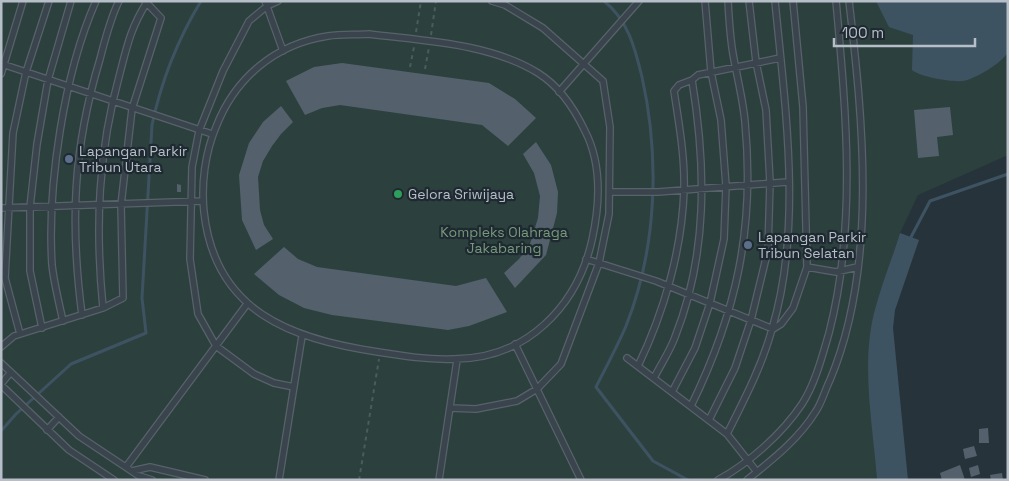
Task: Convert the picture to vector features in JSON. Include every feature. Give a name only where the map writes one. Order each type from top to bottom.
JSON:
[{"type":"lane","points":[[1,74],[23,1]]},
{"type":"lane","points":[[20,334],[6,278],[13,134],[26,72],[49,1]]},
{"type":"lane","points":[[42,328],[30,271],[30,207],[37,144],[48,80],[71,1]]},
{"type":"lane","points":[[63,321],[52,266],[52,207],[58,144],[70,87],[87,22],[96,1]]},
{"type":"lane","points":[[82,315],[75,261],[74,206],[79,148],[89,94],[119,1]]},
{"type":"lane","points":[[278,1],[266,4],[249,21],[223,71],[200,131],[192,167],[190,259],[198,314],[216,346],[254,374],[274,383],[294,387]]},
{"type":"lane","points":[[450,408],[476,409],[517,400],[537,389],[561,364],[600,263],[609,214],[611,192],[610,127],[603,81],[544,28],[505,5],[492,1]]},
{"type":"lane","points":[[559,92],[640,1]]},
{"type":"lane","points":[[672,392],[695,348],[710,303],[724,239],[726,186],[721,120],[711,72],[705,1]]},
{"type":"lane","points":[[692,406],[709,371],[730,312],[743,254],[749,184],[745,121],[728,1]]},
{"type":"lane","points":[[709,420],[735,368],[751,320],[768,250],[770,182],[766,110],[756,62],[749,1]]},
{"type":"lane","points":[[728,434],[752,384],[773,329],[788,248],[786,118],[775,1]]},
{"type":"lane","points":[[773,329],[781,324],[793,308],[807,267],[803,107],[793,1]]},
{"type":"lane","points":[[718,480],[734,471],[768,443],[802,404],[822,360],[836,306],[847,218],[846,106],[836,1]]},
{"type":"lane","points":[[746,480],[780,454],[816,411],[842,346],[854,303],[863,150],[849,1]]},
{"type":"lane","points":[[1,347],[20,334],[103,308],[121,300],[123,297],[121,205],[132,108],[161,18],[146,2],[133,24],[112,102],[104,150],[98,206],[98,255],[103,308]]},
{"type":"lane","points":[[266,4],[283,51]]},
{"type":"lane","points":[[369,34],[467,47],[507,58],[540,74],[559,92],[572,107],[584,128],[597,166],[597,213],[586,259],[574,290],[549,322],[516,344],[492,353],[457,360],[413,358],[347,348],[302,336],[247,304],[220,268],[207,233],[203,188],[210,140],[231,96],[255,67],[283,51],[327,36],[369,34]]},
{"type":"lane","points":[[638,366],[653,334],[668,286],[679,238],[684,190],[682,136],[674,91],[679,85],[692,80],[698,75],[780,58]]},
{"type":"lane","points":[[5,65],[212,134]]},
{"type":"lane","points":[[654,378],[675,337],[688,294],[700,239],[702,188],[700,128],[692,80]]},
{"type":"lane","points":[[611,192],[658,192],[788,182]]},
{"type":"lane","points":[[1,208],[142,205],[203,201]]},
{"type":"lane","points":[[597,213],[609,214]]},
{"type":"lane","points":[[586,259],[668,286],[773,329]]},
{"type":"lane","points":[[807,267],[836,272],[842,269],[857,267]]},
{"type":"lane","points":[[129,469],[247,304]]},
{"type":"lane","points":[[279,480],[302,336]]},
{"type":"lane","points":[[516,344],[581,480]]},
{"type":"lane","points":[[627,358],[728,434],[756,472]]},
{"type":"lane","points":[[439,480],[457,360]]},
{"type":"lane","points":[[1,363],[79,436],[129,469],[152,480]]},
{"type":"lane","points":[[11,372],[1,384],[69,450],[114,480]]},
{"type":"lane","points":[[47,430],[59,417]]},
{"type":"lane","points":[[129,469],[150,467],[205,480]]},
{"type":"path","points":[[359,480],[380,352]]},
{"type":"green space","name":"Kompleks Olahraga Jakabaring","points":[[1,1],[1008,1],[1008,155],[918,195],[900,233],[874,313],[869,376],[877,480],[1,480]]},
{"type":"water","points":[[876,1],[1008,1],[1008,52],[994,66],[967,80],[950,81],[916,73],[912,70],[913,35],[889,27]]},
{"type":"water","points":[[900,233],[919,240],[895,310],[893,328],[908,480],[877,480],[869,396],[868,354],[874,313]]},
{"type":"building","points":[[342,63],[489,83],[515,99],[536,118],[508,146],[482,125],[340,105],[322,108],[305,115],[286,81],[314,67]]},
{"type":"building","points":[[281,106],[293,122],[272,146],[263,161],[258,177],[260,210],[264,225],[273,239],[256,250],[242,220],[239,175],[249,143],[263,122]]},
{"type":"building","points":[[950,107],[953,135],[937,137],[939,156],[918,158],[914,110]]},
{"type":"building","points":[[536,142],[551,165],[558,192],[557,213],[546,255],[515,288],[504,273],[519,259],[530,244],[538,218],[540,196],[534,173],[523,154]]},
{"type":"building","points":[[177,184],[181,185],[181,192],[177,192]]},
{"type":"building","points":[[284,247],[298,259],[317,267],[456,286],[486,278],[507,312],[469,326],[448,330],[332,315],[304,308],[279,295],[254,274]]},
{"type":"building","points":[[988,428],[989,443],[979,443],[979,429]]},
{"type":"building","points":[[974,446],[977,456],[965,459],[963,449]]},
{"type":"building","points":[[960,465],[965,480],[942,480],[940,473]]},
{"type":"building","points":[[978,465],[980,474],[971,477],[969,468]]},
{"type":"building","points":[[1002,473],[1003,480],[991,480],[990,475]]},
{"type":"waterway","points":[[1,431],[16,414],[71,364],[146,333],[142,298],[152,125],[171,61],[201,1]]},
{"type":"waterway","points":[[604,1],[625,26],[633,45],[648,108],[653,171],[652,203],[644,266],[623,334],[596,387],[653,461],[688,480]]},
{"type":"waterway","points":[[910,239],[930,201],[1008,174]]},
{"type":"place","name":"Lapangan Parkir Tribun Utara","points":[[69,159]]},
{"type":"place","name":"Gelora Sriwijaya","points":[[398,194]]},
{"type":"place","name":"Lapangan Parkir Tribun Selatan","points":[[748,245]]}]
